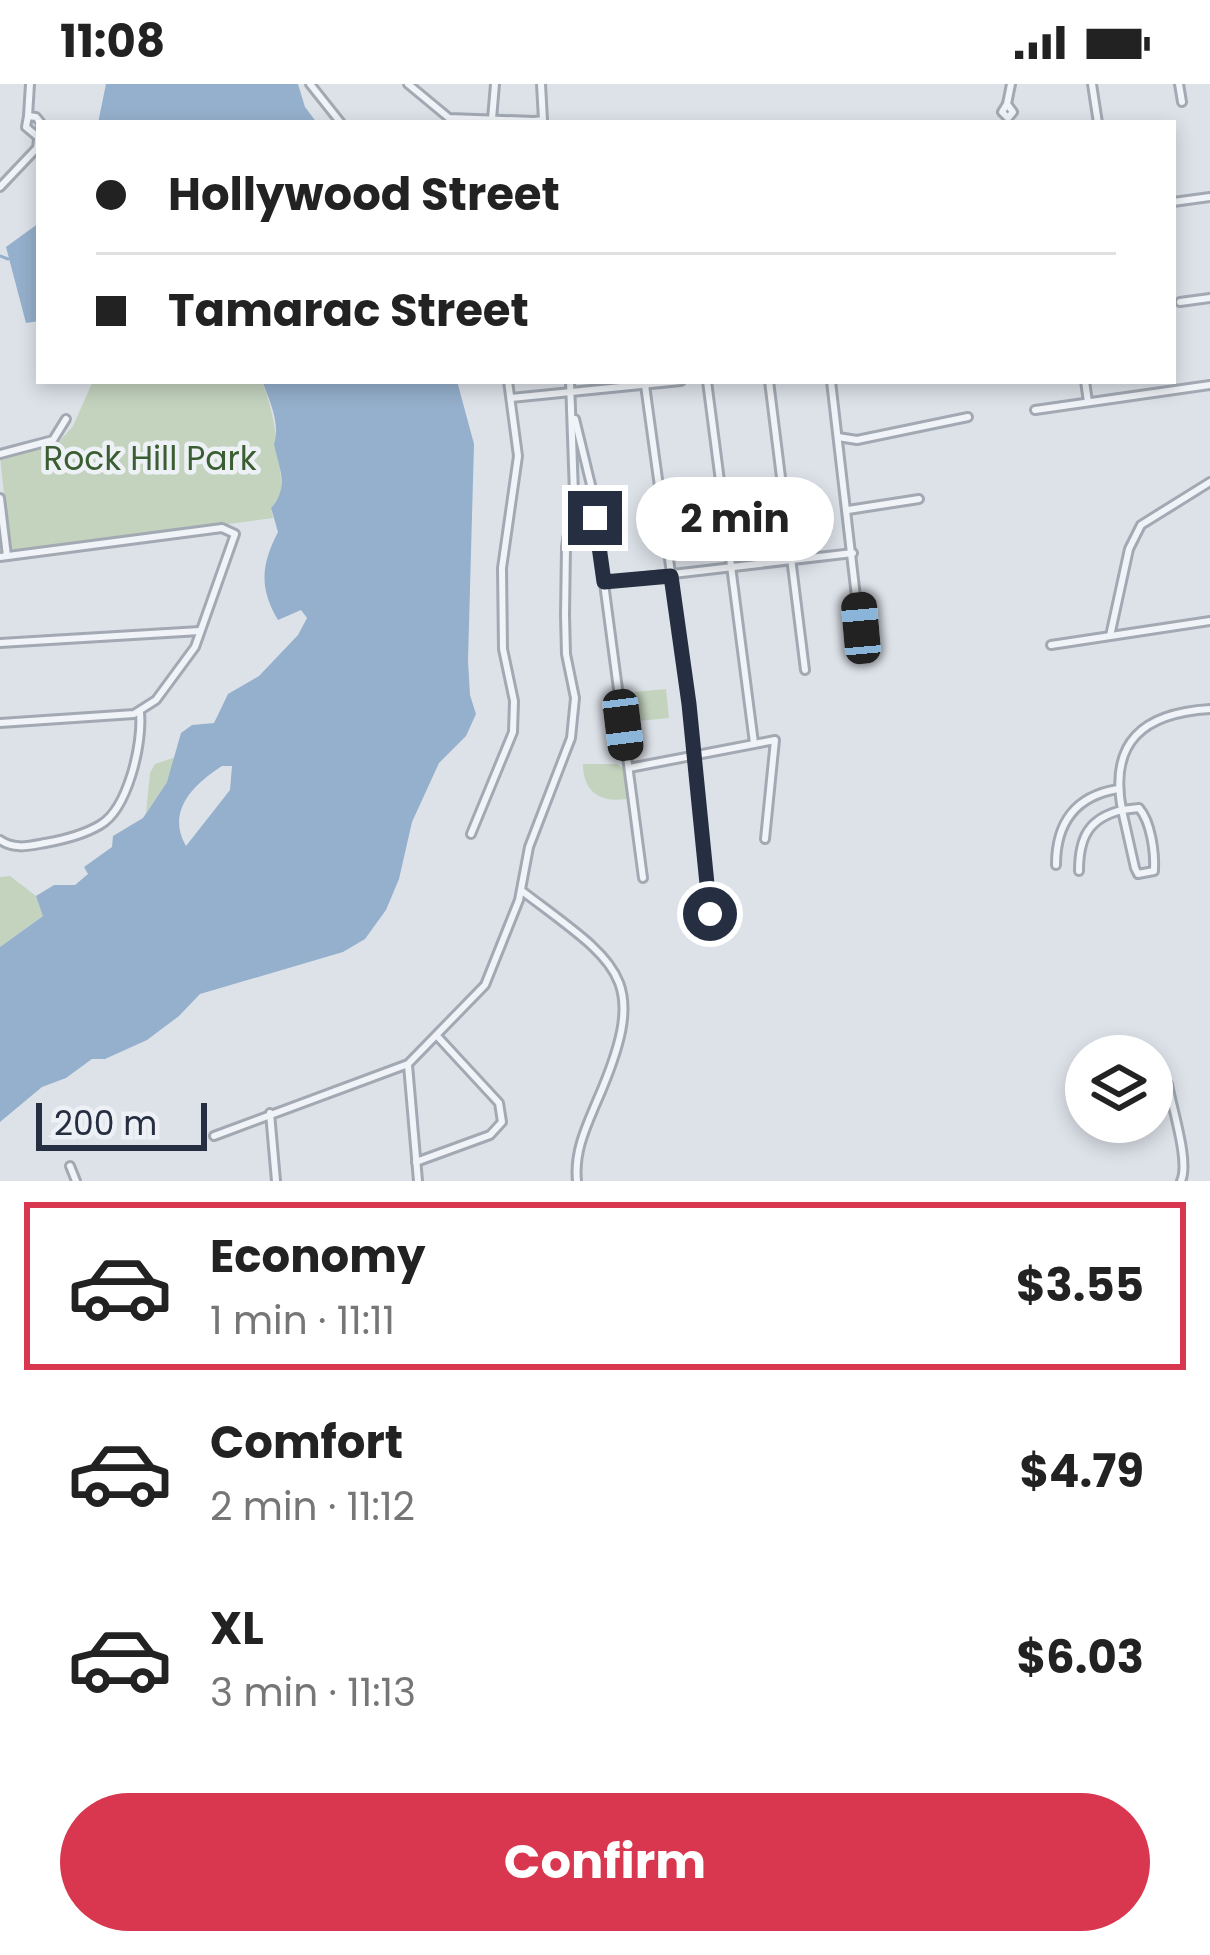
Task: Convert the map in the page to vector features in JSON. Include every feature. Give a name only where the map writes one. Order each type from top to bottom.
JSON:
[{"type":"street","points":[[30,84],[26,127],[36,129]]},
{"type":"street","points":[[310,84],[339,120]]},
{"type":"street","points":[[408,84],[449,118],[478,120]]},
{"type":"street","points":[[492,120],[495,84]]},
{"type":"street","points":[[518,120],[543,119],[541,84]]},
{"type":"street","points":[[1007,104],[1011,84]]},
{"type":"street","points":[[1092,84],[1098,120]]},
{"type":"street","points":[[1179,84],[1182,102]]},
{"type":"street","points":[[28,116],[37,120]]},
{"type":"street","points":[[0,188],[36,149]]},
{"type":"street","points":[[1176,202],[1210,197]]},
{"type":"street","points":[[1180,302],[1210,298]]},
{"type":"street","points":[[471,834],[513,732],[514,701],[502,626],[503,549],[518,465],[509,384]]},
{"type":"street","points":[[570,384],[591,485],[643,878]]},
{"type":"street","points":[[511,398],[659,384]]},
{"type":"street","points":[[707,384],[754,743]]},
{"type":"street","points":[[769,384],[805,670]]},
{"type":"street","points":[[831,384],[863,657]]},
{"type":"street","points":[[1085,384],[1088,402]]},
{"type":"street","points":[[1035,410],[1210,385]]},
{"type":"street","points":[[645,386],[689,704],[710,914]]},
{"type":"street","points":[[214,1136],[408,1064],[485,985],[522,891],[529,848],[572,738],[575,698],[566,654],[565,614],[574,417]]},
{"type":"street","points":[[838,437],[857,440],[968,417]]},
{"type":"street","points":[[0,454],[53,440],[66,419]]},
{"type":"street","points":[[1110,636],[1138,530],[1154,514],[1210,482]]},
{"type":"street","points":[[0,498],[4,556],[222,528],[232,531],[233,543],[202,630],[184,664],[140,713],[0,723]]},
{"type":"street","points":[[848,510],[919,499]]},
{"type":"street","points":[[604,582],[853,553]]},
{"type":"street","points":[[1051,645],[1210,621]]},
{"type":"street","points":[[0,643],[202,630]]},
{"type":"street","points":[[1079,871],[1081,844],[1099,817],[1122,810],[1143,810],[1155,860],[1153,873],[1141,875],[1135,868],[1122,810],[1118,789],[1121,755],[1138,734],[1164,719],[1210,710]]},
{"type":"street","points":[[0,840],[23,847],[104,823],[140,750],[140,713]]},
{"type":"street","points":[[628,768],[775,740],[765,839]]},
{"type":"street","points":[[1056,865],[1058,838],[1066,818],[1082,801],[1118,789]]},
{"type":"street","points":[[522,891],[608,962],[623,988],[623,1036],[579,1148],[577,1181]]},
{"type":"street","points":[[416,1162],[490,1135],[502,1121],[501,1108],[438,1037]]},
{"type":"street","points":[[408,1064],[418,1181]]},
{"type":"street","points":[[1173,1107],[1186,1173],[1181,1181]]},
{"type":"street","points":[[269,1112],[276,1181]]},
{"type":"street","points":[[70,1166],[76,1181]]},
{"type":"green space","name":"Rock Hill Park","points":[[92,384],[263,384],[274,422],[281,478],[282,492],[271,508],[273,518],[15,553],[10,550],[0,457],[58,443],[73,426]]},
{"type":"green space","points":[[666,689],[669,718],[638,721],[634,692]]},
{"type":"green space","points":[[176,757],[167,782],[146,813],[150,773],[155,764]]},
{"type":"green space","points":[[583,764],[617,764],[624,769],[627,799],[595,794],[586,782]]},
{"type":"green space","points":[[10,876],[36,896],[44,915],[0,947],[0,877]]},
{"type":"water","points":[[106,84],[298,84],[315,120],[99,120]]},
{"type":"water","points":[[36,225],[36,321],[26,323],[6,247]]},
{"type":"water","points":[[263,384],[458,384],[474,444],[468,661],[476,714],[466,736],[439,763],[412,822],[399,879],[386,910],[365,939],[343,952],[200,994],[147,1040],[105,1059],[92,1059],[66,1078],[42,1087],[0,1122],[0,947],[43,916],[36,896],[54,885],[75,885],[88,874],[84,867],[112,847],[113,836],[143,818],[167,782],[181,733],[192,725],[214,723],[228,694],[259,676],[298,635],[307,618],[301,610],[278,620],[265,587],[268,555],[278,532],[271,508],[282,485],[275,421]],"holes":[[[222,766],[232,766],[230,790],[186,846],[179,821],[193,790]]]},
{"type":"waterway","points":[[0,256],[8,259]]},
{"type":"route","points":[[595,518],[604,582],[671,576],[710,914]]}]
